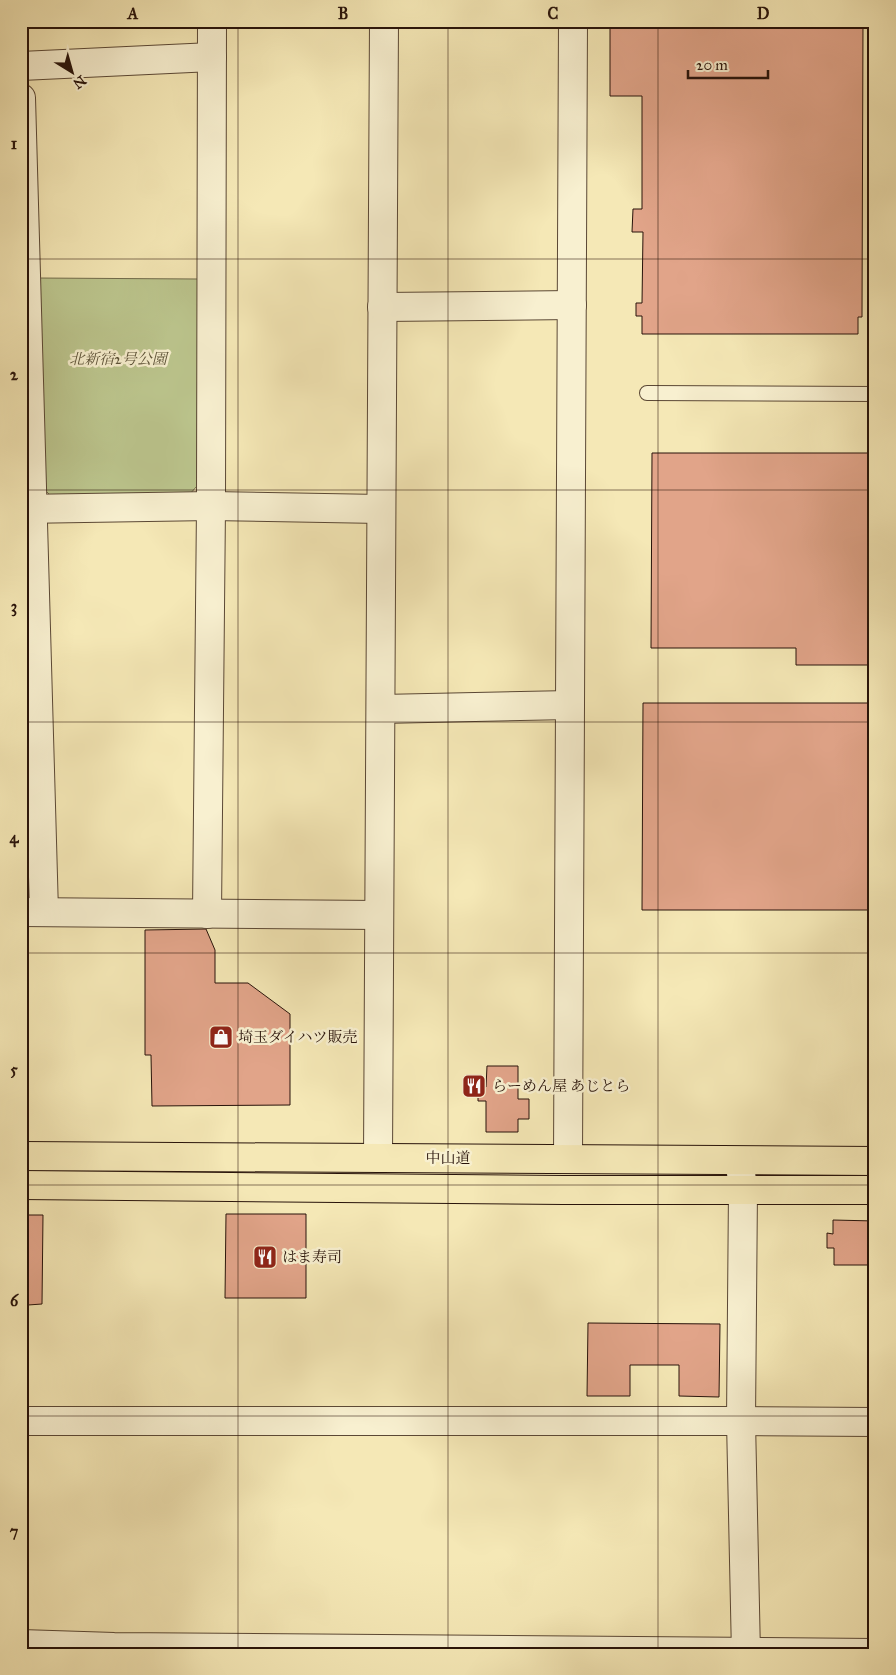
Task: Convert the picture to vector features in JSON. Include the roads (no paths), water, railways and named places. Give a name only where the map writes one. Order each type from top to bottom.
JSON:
[{"type":"highway","name":"中山道","points":[[21,1156],[875,1161]]},
{"type":"highway","name":"中山道","points":[[21,1186],[554,1190],[875,1190]]},
{"type":"street","points":[[207,914],[211,506],[212,21]]},
{"type":"street","points":[[378,1158],[384,21]]},
{"type":"street","points":[[568,1159],[574,21]]},
{"type":"street","points":[[21,66],[212,57]]},
{"type":"street","points":[[21,98],[33,912],[380,915]]},
{"type":"street","points":[[382,307],[572,305]]},
{"type":"street","points":[[27,509],[211,506],[381,509]]},
{"type":"street","points":[[381,709],[570,704]]},
{"type":"street","points":[[739,1159],[742,1189],[741,1421],[746,1652]]},
{"type":"street","points":[[21,1421],[875,1422]]},
{"type":"street","points":[[21,1644],[114,1650],[875,1653]]},
{"type":"lane","points":[[646,393],[875,394]]},
{"type":"place","name":"埼玉ダイハツ販売","points":[[221,1037]]},
{"type":"place","name":"らーめん屋 あじとら","points":[[474,1086]]},
{"type":"place","name":"はま寿司","points":[[265,1257]]},
{"type":"park label","name":"北新宿2号公園","points":[[118,359]]}]
